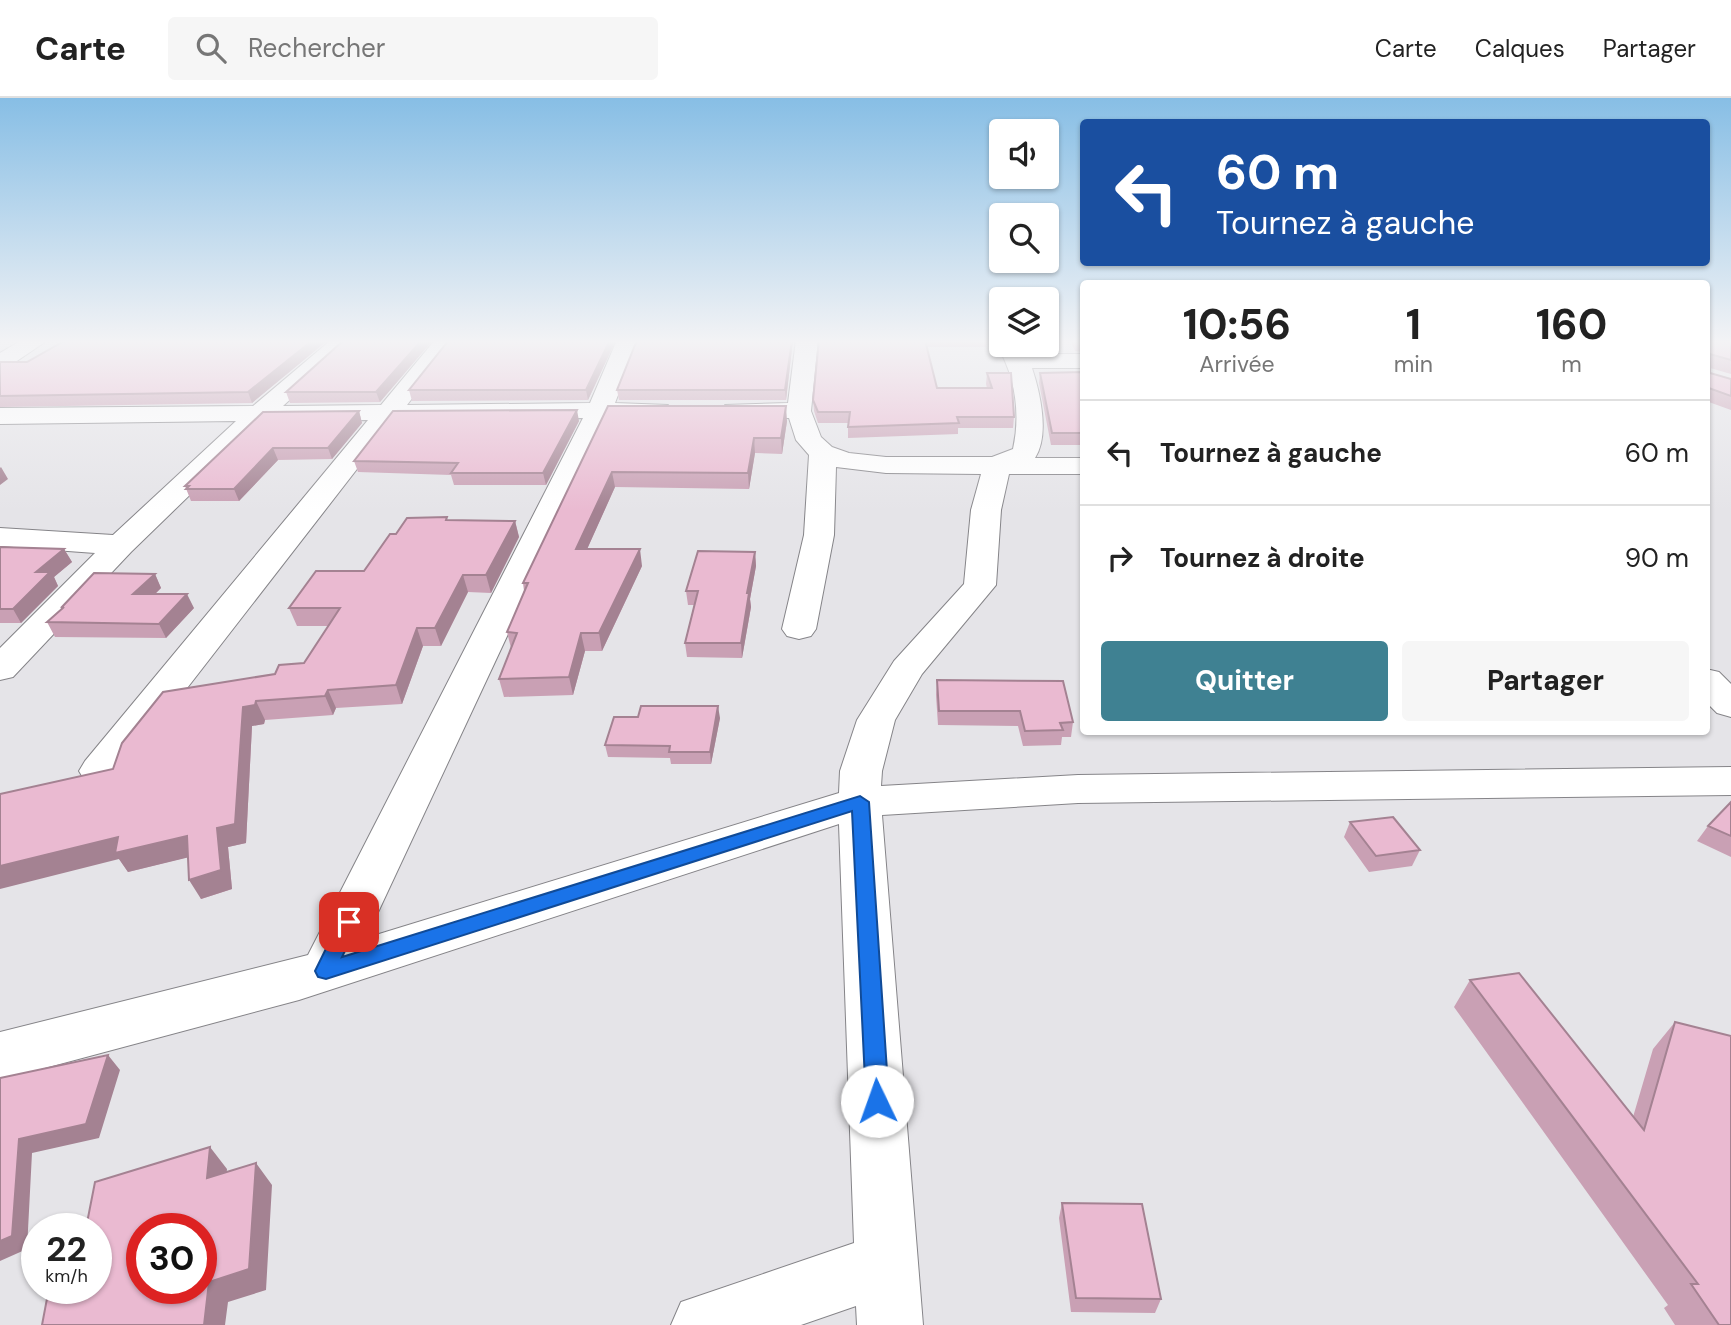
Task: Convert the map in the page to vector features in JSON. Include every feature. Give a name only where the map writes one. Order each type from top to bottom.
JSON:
[{"type":"street","points":[[0,669],[120,545],[278,397]]},
{"type":"street","points":[[100,771],[398,397]]},
{"type":"street","points":[[326,971],[605,397]]},
{"type":"street","points":[[801,397],[799,411],[809,440],[823,453],[845,461],[886,465],[1080,466]]},
{"type":"street","points":[[997,465],[1025,453],[1030,410],[1026,397]]},
{"type":"street","points":[[0,416],[680,410]]},
{"type":"street","points":[[706,410],[799,411]]},
{"type":"street","points":[[799,629],[819,535],[823,453]]},
{"type":"street","points":[[704,1325],[888,1295],[860,802],[862,771],[876,720],[907,668],[971,598],[979,585],[986,510],[997,465]]},
{"type":"street","points":[[0,537],[120,545]]},
{"type":"street","points":[[1710,684],[1731,705]]},
{"type":"street","points":[[0,1056],[326,971],[860,802],[1078,789],[1731,781]]},
{"type":"building","points":[[813,397],[1013,397],[1014,417],[957,417],[959,423],[848,427],[850,412],[818,412]]},
{"type":"building","points":[[1045,397],[1080,397],[1080,433],[1052,433]]},
{"type":"building","points":[[608,406],[786,406],[781,438],[754,438],[748,473],[612,472],[576,549],[640,549],[599,633],[581,633],[569,677],[499,679],[517,633],[507,632],[528,583],[523,583]]},
{"type":"building","points":[[577,410],[543,473],[451,473],[458,463],[354,461],[393,411]]},
{"type":"building","points":[[359,411],[328,448],[273,448],[234,489],[186,489],[189,486],[185,486],[263,412]]},
{"type":"building","points":[[447,517],[446,520],[515,521],[486,575],[463,575],[435,628],[417,628],[396,685],[328,690],[325,696],[256,701],[255,705],[243,707],[235,824],[217,828],[221,870],[189,880],[187,836],[115,853],[118,837],[0,866],[0,794],[113,769],[122,743],[163,692],[275,674],[279,665],[304,663],[340,608],[289,608],[316,571],[364,571],[390,534],[396,534],[407,518]]},
{"type":"building","points":[[0,547],[64,549],[36,572],[50,572],[13,609],[0,609]]},
{"type":"building","points":[[698,551],[755,552],[741,643],[685,643],[698,591],[686,591]]},
{"type":"building","points":[[94,573],[155,574],[133,594],[187,594],[159,624],[47,622]]},
{"type":"building","points":[[937,680],[1063,681],[1073,722],[1060,723],[1063,730],[1025,731],[1020,711],[939,711]]},
{"type":"building","points":[[641,706],[718,706],[710,752],[669,752],[670,746],[605,745],[614,717],[638,717]]},
{"type":"building","points":[[1731,802],[1731,836],[1708,826]]},
{"type":"building","points":[[1393,817],[1420,850],[1376,856],[1350,822]]},
{"type":"building","points":[[1519,973],[1644,1130],[1675,1022],[1731,1036],[1731,1325],[1719,1325],[1691,1284],[1698,1284],[1470,980]]},
{"type":"building","points":[[108,1055],[86,1124],[19,1139],[12,1236],[0,1241],[0,1078]]},
{"type":"building","points":[[210,1147],[207,1178],[256,1163],[249,1269],[217,1279],[217,1213],[126,1213],[126,1304],[206,1304],[204,1325],[42,1325],[46,1304],[112,1304],[112,1213],[89,1213],[95,1182]]},
{"type":"building","points":[[1062,1203],[1142,1204],[1161,1299],[1076,1298]]},
{"type":"route","points":[[349,922],[326,971],[860,802],[877,1101]]}]
